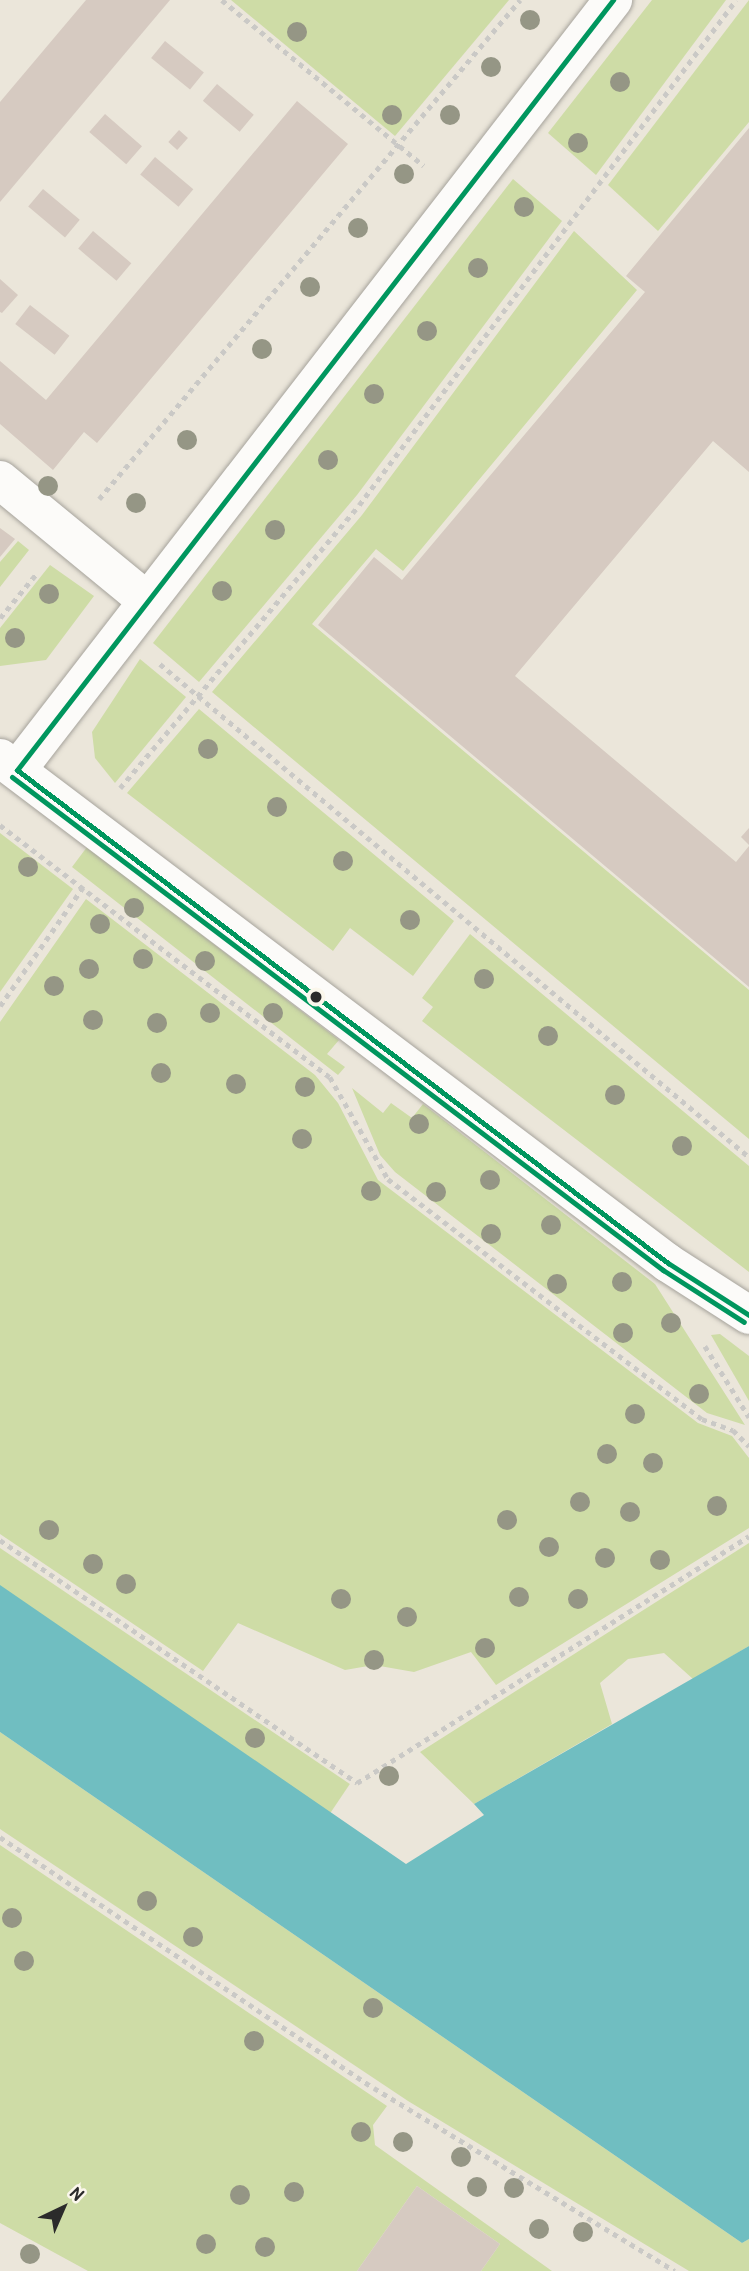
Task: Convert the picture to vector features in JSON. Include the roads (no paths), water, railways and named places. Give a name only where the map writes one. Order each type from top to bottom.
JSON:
[{"type":"street","points":[[613,0],[122,632],[6,774],[89,825],[668,1263],[749,1315]]},
{"type":"street","points":[[0,480],[146,600]]},
{"type":"water","points":[[0,1585],[406,1864],[484,1815],[474,1804],[749,1646],[749,2239],[742,2243],[0,1732]]}]
